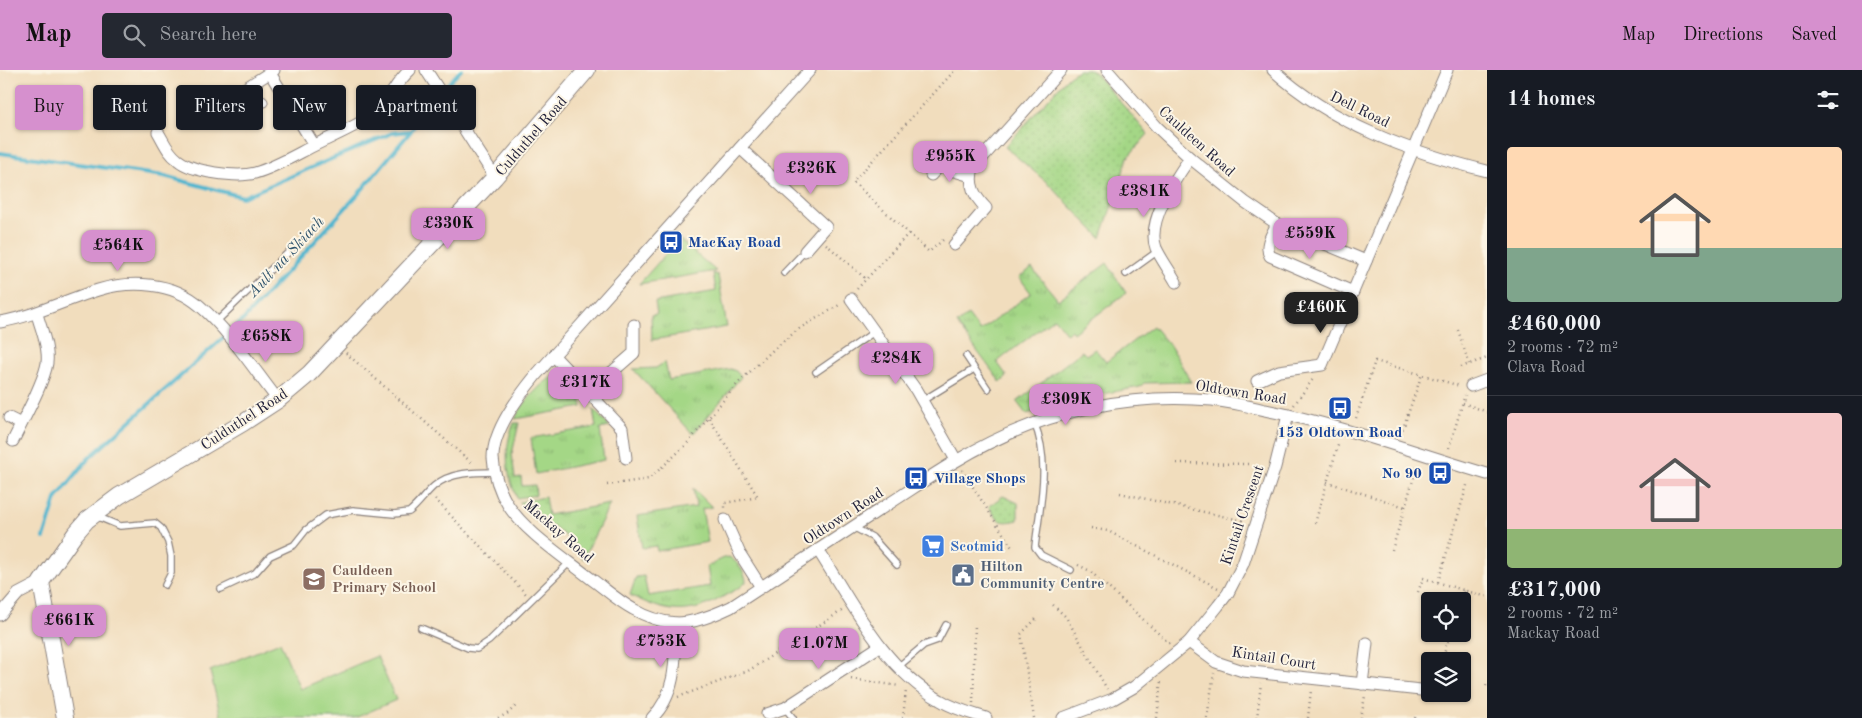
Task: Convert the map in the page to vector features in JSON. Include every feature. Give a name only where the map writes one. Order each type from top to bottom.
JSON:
[{"type":"main road","name":"Culduthel Road","points":[[41,582],[75,534],[94,515],[119,496],[243,423],[278,400],[309,374],[495,177],[587,70]]},
{"type":"main road","points":[[41,582],[65,718]]},
{"type":"street","points":[[158,132],[170,153],[180,162],[195,168],[235,175],[254,173],[361,122],[374,113],[410,70]]},
{"type":"street","points":[[426,70],[495,177]]},
{"type":"street","name":"Mackay Road","points":[[690,622],[676,623],[655,619],[632,609],[528,528],[508,506],[497,482],[493,457],[496,442],[515,401],[553,355],[810,70]]},
{"type":"street","points":[[954,245],[986,208],[970,183],[977,162],[1062,70]]},
{"type":"street","name":"Cauldeen Road","points":[[1107,70],[1157,127],[1190,158],[1245,202],[1277,224],[1366,261]]},
{"type":"street","name":"Dell Road","points":[[1273,70],[1298,92],[1332,114],[1372,133],[1448,161],[1487,171]]},
{"type":"street","points":[[1257,381],[1279,371],[1322,365],[1447,70]]},
{"type":"street","points":[[251,85],[272,72],[314,145]]},
{"type":"street","points":[[740,148],[826,227],[805,250]]},
{"type":"street","points":[[931,175],[954,151]]},
{"type":"street","points":[[1176,282],[1155,246],[1155,228],[1160,208],[1168,190],[1190,158]]},
{"type":"street","points":[[942,163],[951,170],[971,176]]},
{"type":"street","points":[[1277,224],[1267,245],[1267,251],[1270,256],[1353,292]]},
{"type":"street","points":[[0,322],[36,314],[98,290],[122,284],[148,285],[175,291],[199,304],[218,324],[278,400]]},
{"type":"street","points":[[851,300],[922,401],[956,460]]},
{"type":"street","points":[[13,441],[43,377],[47,362],[46,348],[36,314]]},
{"type":"street","points":[[588,393],[634,353],[634,325]]},
{"type":"street","points":[[553,355],[622,428],[626,458]]},
{"type":"street","points":[[1469,386],[1487,380]]},
{"type":"street","name":"Oldtown Road","points":[[690,622],[712,616],[731,607],[956,460],[1034,422],[1059,414],[1120,401],[1165,398],[1214,401],[1288,414],[1328,424],[1487,474]]},
{"type":"street","name":"Kintail Crescent","points":[[1063,718],[1113,699],[1134,687],[1190,642],[1228,593],[1243,564],[1275,467],[1288,414]]},
{"type":"street","points":[[9,418],[21,424]]},
{"type":"street","points":[[725,520],[740,554],[761,587]]},
{"type":"street","points":[[818,550],[880,646],[898,667],[914,682],[939,700],[986,718]]},
{"type":"street","points":[[0,615],[18,594],[41,582]]},
{"type":"street","points":[[652,718],[658,713],[668,696],[674,670],[676,623]]},
{"type":"street","name":"Kintail Court","points":[[1190,642],[1216,662],[1230,668],[1262,674],[1421,690]]},
{"type":"street","points":[[1364,684],[1367,643]]},
{"type":"street","points":[[768,714],[785,708],[880,646]]},
{"type":"lane","points":[[218,324],[296,245]]},
{"type":"lane","points":[[784,273],[805,250]]},
{"type":"lane","points":[[1126,274],[1158,251]]},
{"type":"lane","points":[[816,372],[874,332]]},
{"type":"lane","points":[[966,356],[988,390]]},
{"type":"lane","points":[[922,401],[974,369]]},
{"type":"lane","points":[[1034,422],[1040,437],[1044,466],[1035,547],[1041,555],[1071,570]]},
{"type":"lane","points":[[221,589],[255,573],[270,556],[294,545],[306,530],[326,515],[353,510],[394,514],[409,512],[428,491],[446,479],[461,474],[495,472]]},
{"type":"lane","points":[[94,515],[120,526],[155,523],[162,528],[171,556],[171,573],[165,585]]},
{"type":"lane","points":[[854,527],[872,537],[897,565]]},
{"type":"lane","points":[[421,628],[468,648],[477,649],[489,641],[532,601],[570,562]]},
{"type":"lane","points":[[898,667],[924,645],[938,640],[946,624]]},
{"type":"lane","points":[[785,708],[792,718]]},
{"type":"path","points":[[954,245],[943,240],[929,252],[853,182],[955,70]]},
{"type":"path","points":[[607,485],[649,479],[685,446],[738,383],[774,349],[800,328],[851,300],[853,294],[909,233]]},
{"type":"path","points":[[818,236],[866,279]]},
{"type":"path","points":[[1458,330],[1469,364]]},
{"type":"path","points":[[337,345],[482,472]]},
{"type":"path","points":[[1461,367],[1487,358]]},
{"type":"path","points":[[1356,418],[1375,361],[1469,386],[1449,448]]},
{"type":"path","points":[[1288,414],[1322,365]]},
{"type":"path","points":[[1402,434],[1422,374]]},
{"type":"path","points":[[1463,403],[1487,412]]},
{"type":"path","points":[[709,418],[758,496],[725,503],[725,520]]},
{"type":"path","points":[[1315,523],[1339,442]]},
{"type":"path","points":[[956,460],[1013,549]]},
{"type":"path","points":[[1177,463],[1250,464]]},
{"type":"path","points":[[1392,550],[1417,467]]},
{"type":"path","points":[[1327,482],[1405,507]]},
{"type":"path","points":[[1438,582],[1468,482]]},
{"type":"path","points":[[428,491],[532,601]]},
{"type":"path","points":[[1120,494],[1256,523]]},
{"type":"path","points":[[1091,528],[1108,531],[1228,593]]},
{"type":"path","points":[[1074,562],[1090,571],[1179,652]]},
{"type":"path","points":[[1418,592],[1423,578],[1487,597]]},
{"type":"path","points":[[668,696],[678,697],[748,671],[853,604]]},
{"type":"path","points":[[1053,606],[1066,617],[1113,699]]},
{"type":"path","points":[[1034,718],[1021,634],[1037,618]]},
{"type":"path","points":[[973,714],[975,623]]},
{"type":"path","points":[[840,672],[844,678],[906,686],[903,718]]},
{"type":"path","points":[[1257,718],[1262,674]]},
{"type":"path","points":[[1157,718],[1161,680]]},
{"type":"path","points":[[1361,718],[1364,684]]},
{"type":"path","points":[[1207,718],[1212,685]]},
{"type":"path","points":[[1308,718],[1311,690]]},
{"type":"path","points":[[498,718],[507,714],[518,704]]},
{"type":"path","points":[[1415,718],[1416,713]]},
{"type":"green space","points":[[1078,70],[1094,72],[1148,134],[1128,157],[1101,238],[1050,185],[1005,147],[1068,77]]},
{"type":"green space","points":[[679,239],[716,271],[639,284]]},
{"type":"green space","points":[[1107,263],[1126,293],[1073,333],[1071,330],[1067,334],[1054,318],[997,362],[1007,376],[1001,383],[957,324],[968,315],[980,331],[1031,293],[1019,277],[1032,268],[1058,300]]},
{"type":"green space","points":[[713,273],[718,275],[727,327],[652,340],[651,315],[657,314],[655,302],[716,291]]},
{"type":"green space","points":[[1153,326],[1171,347],[1191,382],[1144,383],[1140,387],[1102,394],[1026,414],[1017,402],[1082,351],[1086,355],[1095,349],[1106,362]]},
{"type":"green space","points":[[665,362],[669,380],[730,369],[736,371],[741,377],[693,434],[633,369],[656,368]]},
{"type":"green space","points":[[558,375],[565,378],[580,395],[582,407],[515,419],[534,393],[546,381]]},
{"type":"green space","points":[[593,409],[610,427],[600,429],[604,460],[536,474],[531,438],[596,427]]},
{"type":"green space","points":[[514,423],[519,423],[512,454],[515,478],[521,477],[522,486],[535,485],[536,495],[517,498],[513,489],[508,470],[507,452]]},
{"type":"green space","points":[[693,488],[712,507],[702,509],[708,542],[657,551],[656,546],[642,548],[637,516],[696,507]]},
{"type":"green space","points":[[1003,496],[1018,503],[1018,520],[1000,521],[992,511],[989,506]]},
{"type":"green space","points":[[545,497],[548,515],[610,504],[583,559],[573,542],[555,528],[534,519],[519,502]]},
{"type":"green space","points":[[729,557],[740,568],[746,582],[737,589],[701,607],[690,610],[667,609],[630,595],[636,577],[644,576],[648,596],[710,586],[707,566]]},
{"type":"green space","points":[[280,642],[300,689],[377,656],[396,700],[355,718],[221,718],[210,671]]},
{"type":"waterway","name":"Ault na Skiach","points":[[44,538],[56,499],[88,459],[243,320],[360,192],[411,131],[429,104],[461,70]]},
{"type":"waterway","points":[[0,153],[164,176],[243,197],[392,133],[410,131]]},
{"type":"place","name":"MacKay Road","points":[[671,242]]},
{"type":"place","name":"153 Oldtown Road","points":[[1340,408]]},
{"type":"place","name":"No 90","points":[[1440,473]]},
{"type":"place","name":"Village Shops","points":[[916,478]]},
{"type":"place","name":"Scotmid","points":[[933,546]]},
{"type":"place","name":"Hilton Community Centre","points":[[963,575]]},
{"type":"place","name":"Cauldeen Primary School","points":[[314,579]]}]
